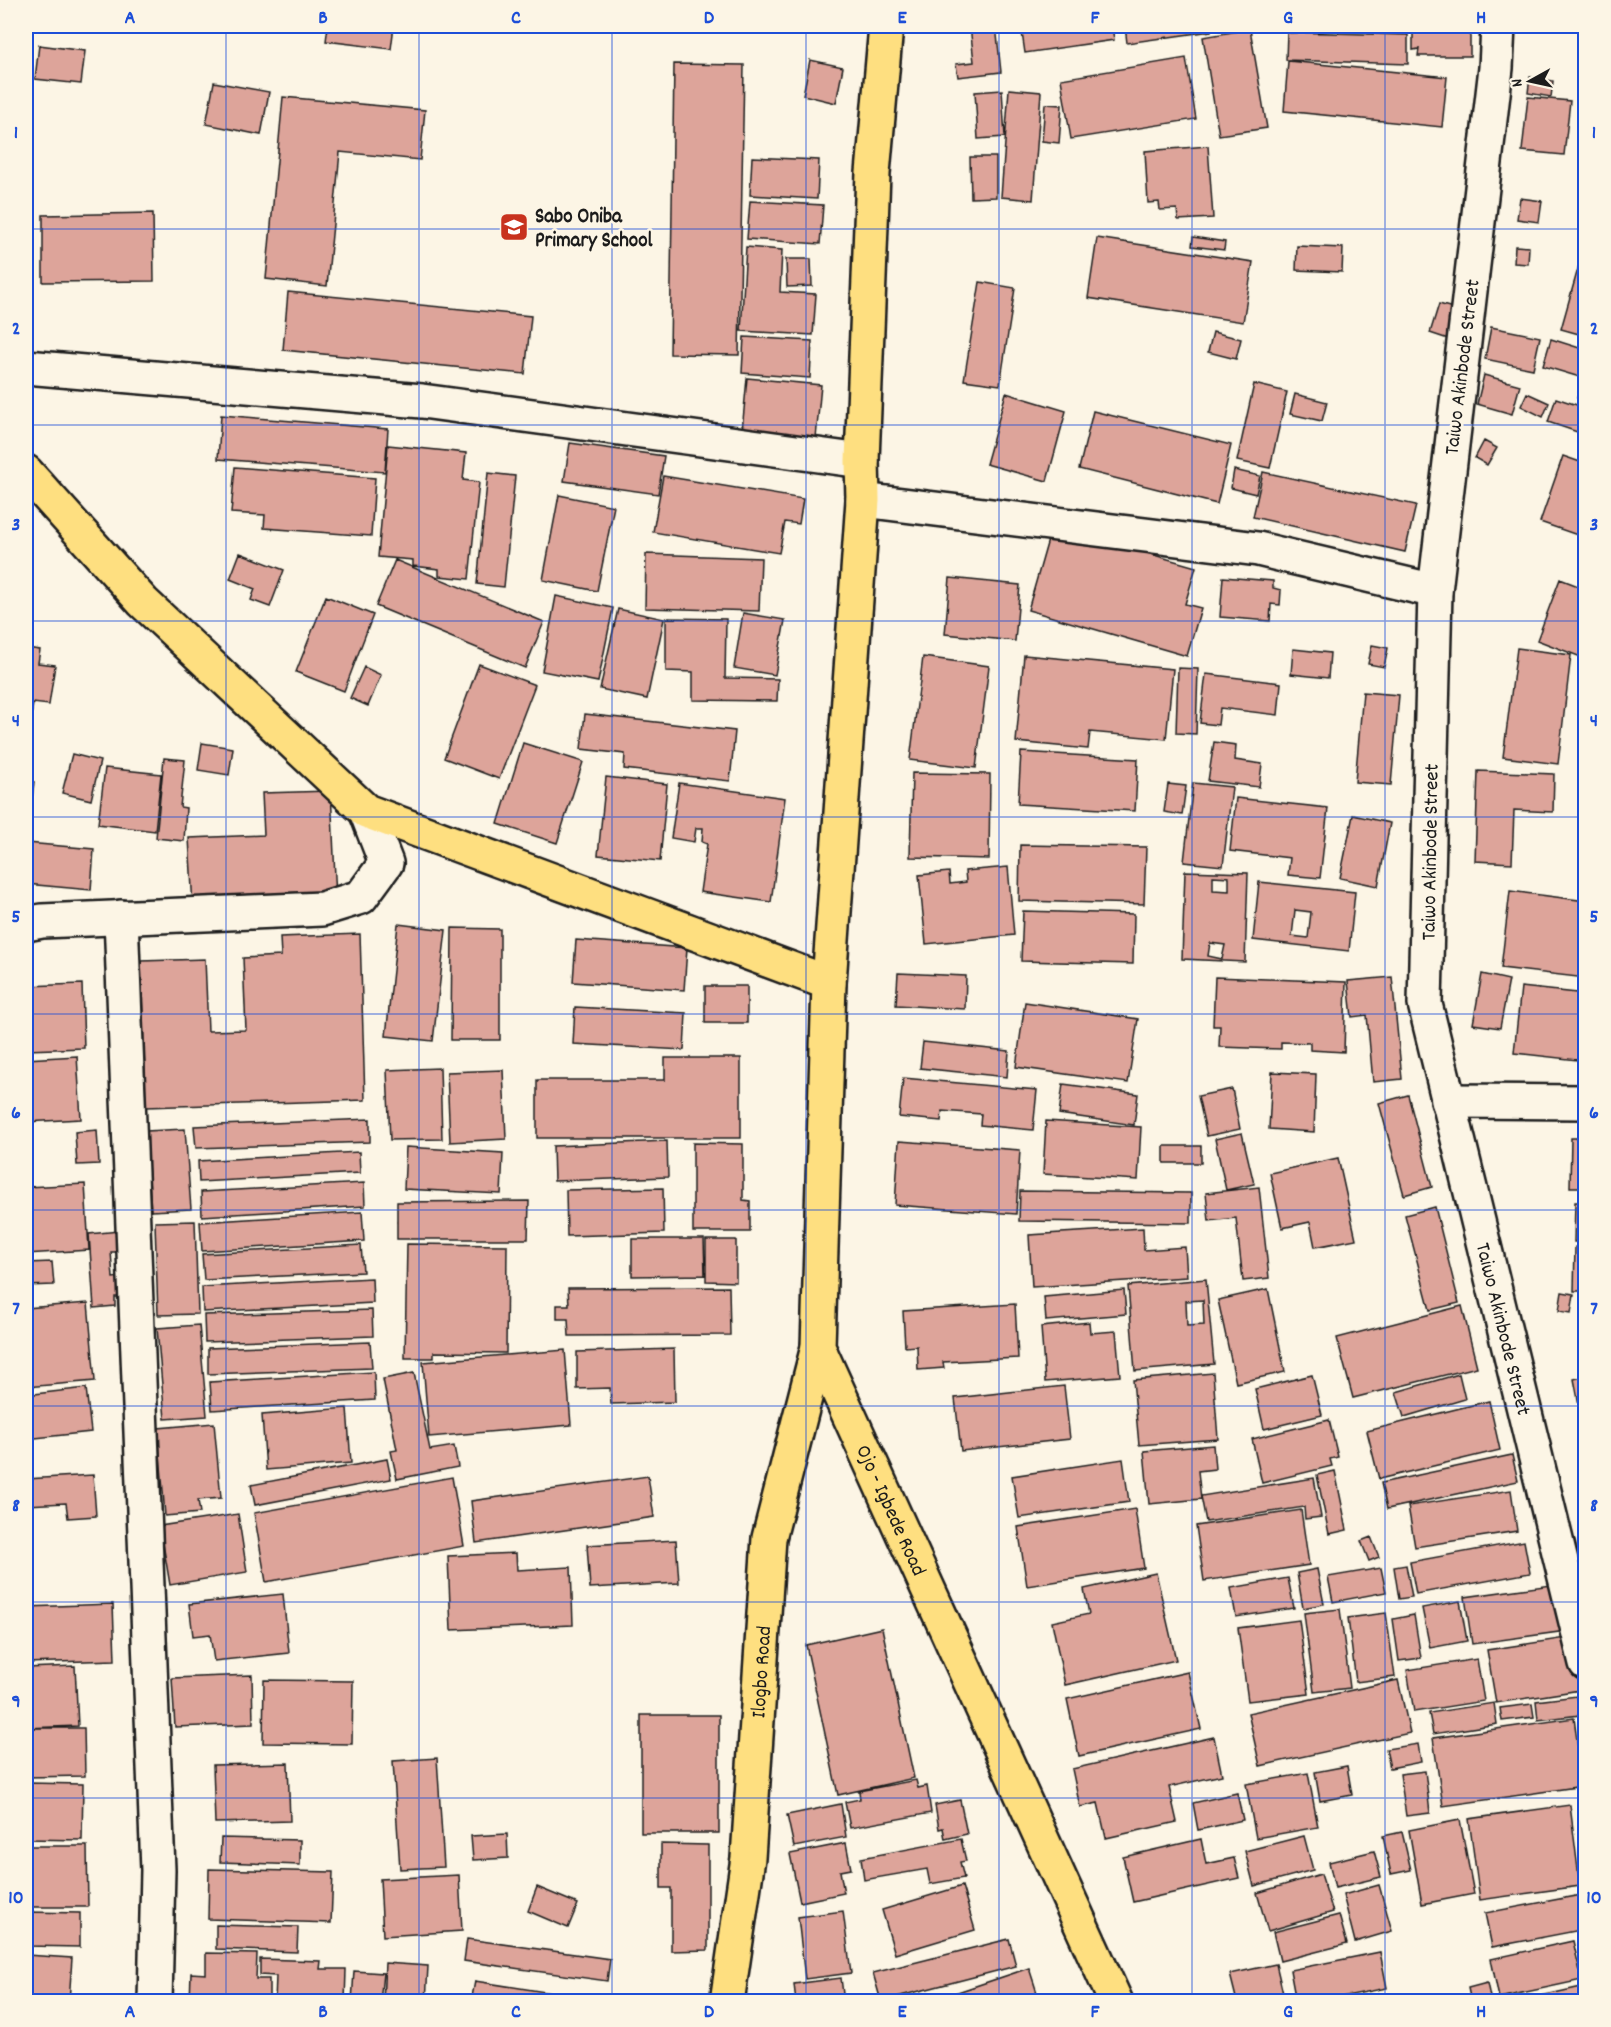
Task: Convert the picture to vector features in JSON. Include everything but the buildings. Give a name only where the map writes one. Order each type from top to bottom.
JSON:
[{"type":"main road","name":"Ojo - Igbede Road","points":[[886,26],[873,173],[862,461],[863,500],[829,983],[818,1347],[1116,2001]]},
{"type":"main road","points":[[26,472],[143,602],[366,811],[829,983]]},
{"type":"main road","name":"Ilogbo Road","points":[[727,2001],[748,1858],[769,1538],[818,1347]]},
{"type":"street","name":"Taiwo Akinbode Street","points":[[1498,26],[1496,68],[1435,591],[1425,1004],[1586,1663]]},
{"type":"street","points":[[26,367],[422,401],[862,461]]},
{"type":"street","points":[[863,500],[1258,549],[1435,591]]},
{"type":"street","points":[[26,924],[42,921],[322,909],[361,897],[386,862],[366,811]]},
{"type":"street","points":[[121,917],[158,1870],[155,2001]]},
{"type":"street","points":[[1448,1101],[1586,1102]]},
{"type":"place","name":"Sabo Oniba Primary School","points":[[514,227]]}]
